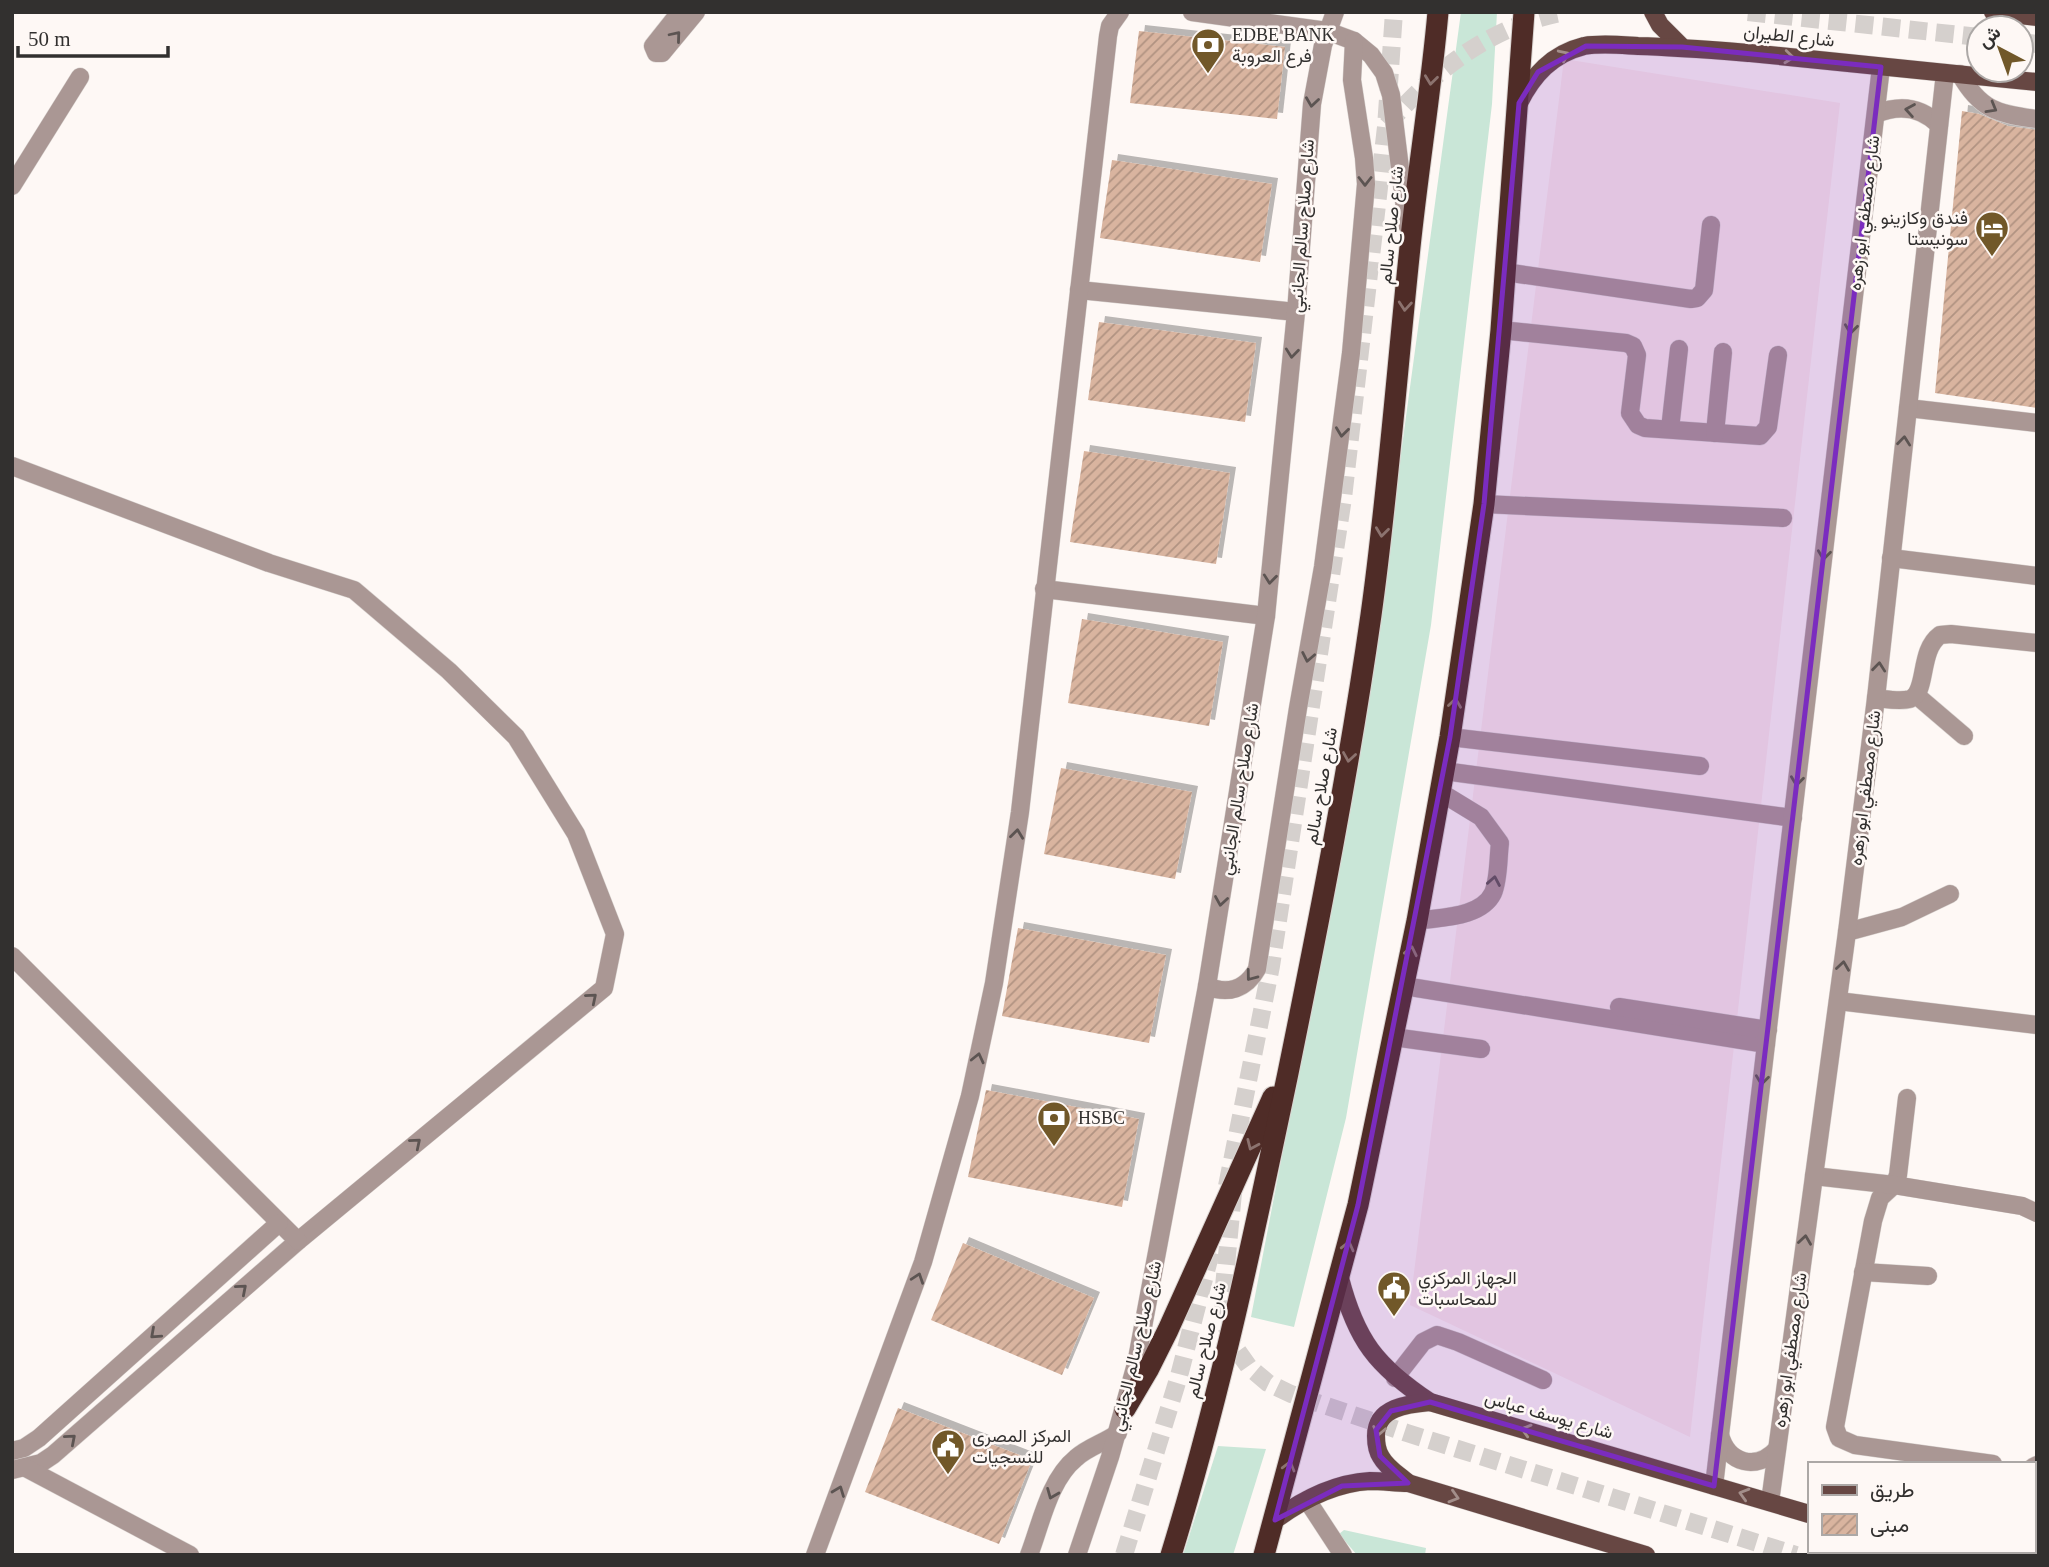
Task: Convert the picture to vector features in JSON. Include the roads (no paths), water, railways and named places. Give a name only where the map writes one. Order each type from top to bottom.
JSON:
[{"type":"highway","name":"شارع صلاح سالم","points":[[1171,1555],[1233,1331],[1327,882],[1364,663],[1394,430],[1410,249],[1438,12]]},
{"type":"highway","points":[[1436,41],[1450,12]]},
{"type":"highway","points":[[1264,1555],[1340,1278],[1372,1143],[1417,920],[1450,737],[1484,504],[1501,330],[1524,12]]},
{"type":"highway","points":[[1125,1409],[1149,1370],[1168,1330],[1290,1060]]},
{"type":"main road","points":[[1653,12],[1660,25],[1682,47]]},
{"type":"main road","points":[[1993,12],[2037,17]]},
{"type":"main road","name":"شارع الطيران","points":[[1518,103],[1538,72],[1568,51],[1605,45],[1682,47],[2037,82]]},
{"type":"main road","name":"شارع يوسف عباس","points":[[1340,1278],[1348,1309],[1375,1358],[1395,1378],[1430,1402],[1808,1514]]},
{"type":"main road","points":[[1408,1483],[1380,1456],[1376,1430],[1380,1420],[1391,1410],[1404,1404],[1430,1402]]},
{"type":"main road","points":[[1275,1520],[1295,1505],[1342,1486],[1370,1481],[1408,1483],[1646,1555]]},
{"type":"street","points":[[680,12],[653,46],[656,53],[662,53],[696,12]]},
{"type":"street","points":[[815,1555],[920,1273],[970,1096],[994,983],[1009,892],[1108,36],[1110,26],[1120,12]]},
{"type":"street","points":[[1192,12],[1328,31],[1354,41],[1371,55],[1388,84],[1410,249]]},
{"type":"street","name":"شارع صلاح سالم الجانبي","points":[[1077,1555],[1118,1433],[1141,1342],[1207,986],[1265,616],[1296,312],[1312,104],[1328,31],[1335,12]]},
{"type":"street","points":[[1207,986],[1223,991],[1232,990],[1247,983],[1258,969],[1298,708],[1323,567],[1343,425],[1365,197],[1364,158],[1352,80],[1354,41]]},
{"type":"street","name":"شارع مصطفي ابو زهره","points":[[1714,1486],[1881,67]]},
{"type":"street","points":[[1953,74],[1978,99],[2003,115],[2037,119]]},
{"type":"street","name":"شارع مصطفي ابو زهره","points":[[1770,1502],[1876,698],[1940,125],[1953,74]]},
{"type":"street","points":[[12,186],[80,77]]},
{"type":"street","points":[[1876,114],[1899,107],[1911,108],[1922,112],[1940,125]]},
{"type":"street","points":[[1505,272],[1697,298],[1704,290],[1711,225]]},
{"type":"street","points":[[1079,290],[1296,312]]},
{"type":"street","points":[[1501,330],[1626,343],[1633,346],[1637,355],[1630,405],[1633,420],[1645,428],[1756,437],[1763,434],[1768,427],[1778,355]]},
{"type":"street","points":[[1670,429],[1679,349]]},
{"type":"street","points":[[1715,433],[1723,352]]},
{"type":"street","points":[[1908,408],[2037,423]]},
{"type":"street","points":[[12,466],[269,563],[354,590],[449,671],[516,737],[576,834],[615,934],[604,988],[298,1241],[53,1455],[41,1463],[19,1469]]},
{"type":"street","points":[[1484,504],[1783,517]]},
{"type":"street","points":[[1891,558],[2037,576]]},
{"type":"street","points":[[1045,589],[1265,616]]},
{"type":"street","points":[[1876,698],[1909,699],[1916,695],[1928,649],[1940,635],[2037,643]]},
{"type":"street","points":[[1916,695],[1964,736]]},
{"type":"street","points":[[1450,737],[1700,766]]},
{"type":"street","points":[[1444,771],[1793,818]]},
{"type":"street","points":[[1417,920],[1470,912],[1479,907],[1493,892],[1500,843],[1480,817],[1440,792]]},
{"type":"street","points":[[1847,932],[1902,917],[1950,894]]},
{"type":"street","points":[[12,956],[298,1241]]},
{"type":"street","points":[[1404,986],[1767,1037]]},
{"type":"street","points":[[1838,1001],[2037,1025]]},
{"type":"street","points":[[1619,1007],[1767,1037]]},
{"type":"street","points":[[1393,1037],[1481,1049]]},
{"type":"street","points":[[1907,1098],[1898,1175],[1894,1185],[1880,1198],[1873,1221],[1835,1427],[1839,1438],[1855,1445],[1936,1460],[1964,1462]]},
{"type":"street","points":[[1814,1176],[1894,1185],[2022,1206],[2037,1213]]},
{"type":"street","points":[[12,1451],[24,1448],[38,1438],[279,1223]]},
{"type":"street","points":[[1863,1272],[1927,1276]]},
{"type":"street","points":[[1395,1378],[1423,1342],[1437,1335],[1543,1380]]},
{"type":"street","points":[[1029,1555],[1053,1489],[1063,1472],[1076,1457],[1118,1433]]},
{"type":"street","points":[[1720,1435],[1727,1452],[1743,1462],[1762,1461],[1777,1449]]},
{"type":"street","points":[[19,1469],[190,1555]]},
{"type":"street","points":[[1307,1500],[1343,1555]]},
{"type":"tunnel","points":[[1227,1186],[1271,966],[1343,498],[1386,127],[1394,12]]},
{"type":"tunnel","points":[[1387,125],[1425,86],[1466,53],[1513,27],[1566,12]]},
{"type":"tunnel","points":[[1748,12],[1965,35]]},
{"type":"tunnel","points":[[1233,1193],[1223,1297],[1225,1323],[1234,1346],[1249,1367],[1268,1383],[1291,1394],[1407,1433],[1796,1555]]},
{"type":"tunnel","points":[[1124,1555],[1179,1376],[1213,1244]]},
{"type":"place","name":"EDBE BANK فرع العروبة","points":[[1208,75]]},
{"type":"place","name":"فندق وكازينو سونيستا","points":[[1992,258]]},
{"type":"place","name":"HSBC","points":[[1054,1148]]},
{"type":"place","name":"الجهاز المركزي للمحاسبات","points":[[1394,1318]]},
{"type":"place","name":"المركز المصرى للنسجيات","points":[[948,1476]]}]
